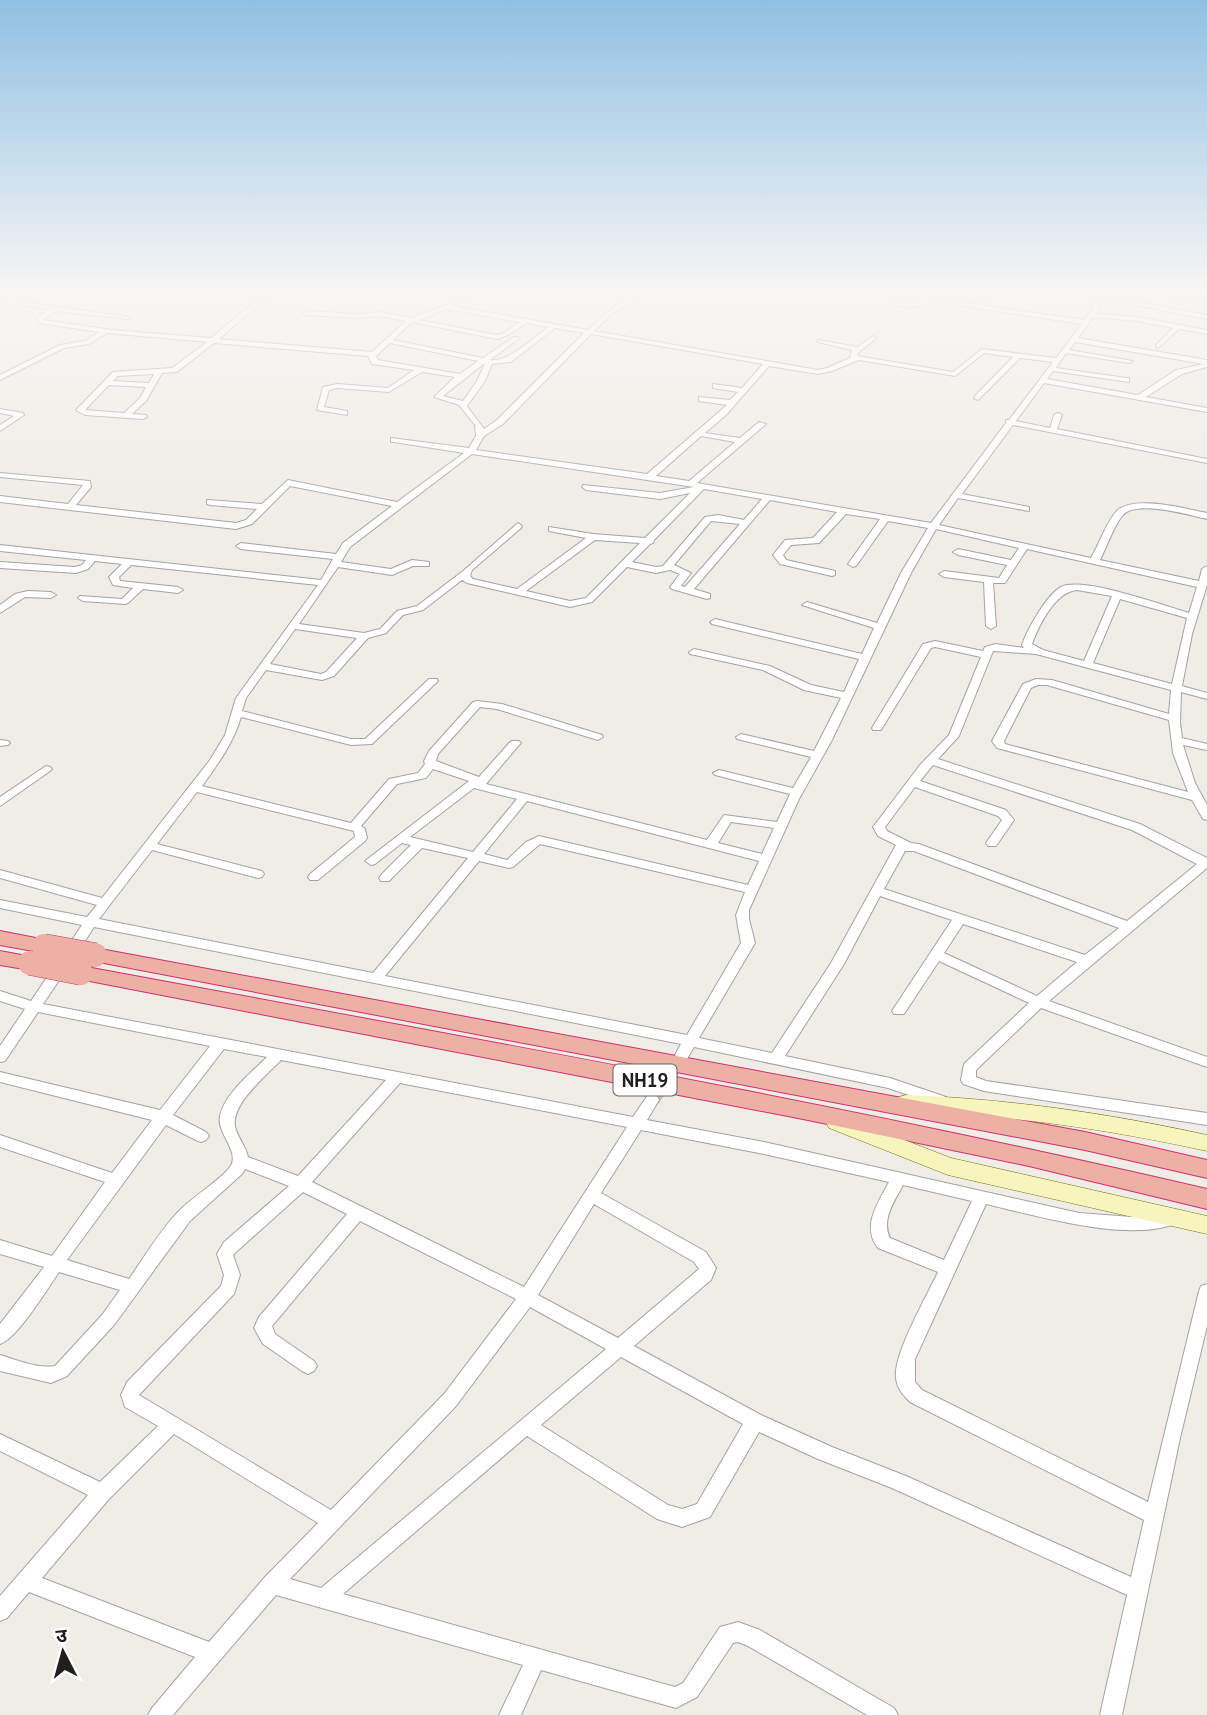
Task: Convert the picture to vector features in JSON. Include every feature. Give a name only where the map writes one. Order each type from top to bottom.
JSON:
[{"type":"highway","name":"NH19","points":[[0,938],[44,946],[88,964],[1042,1160],[1207,1199]]},
{"type":"highway","name":"NH19","points":[[0,958],[30,963],[88,964],[878,1102],[1085,1141],[1207,1169]]},
{"type":"main road","points":[[878,1102],[949,1104],[1055,1113],[1148,1129],[1207,1143]]},
{"type":"main road","points":[[808,1111],[948,1166],[1207,1225]]},
{"type":"street","points":[[144,417],[81,412],[116,374],[163,372]]},
{"type":"street","points":[[344,412],[320,408],[326,389],[337,386],[389,390],[416,372]]},
{"type":"street","points":[[436,372],[461,377]]},
{"type":"street","points":[[464,405],[438,397],[469,372]]},
{"type":"street","points":[[464,405],[481,381],[483,372]]},
{"type":"street","points":[[0,1057],[92,920],[215,761],[230,735],[241,698],[354,538],[471,451],[480,435],[500,422],[549,372]]},
{"type":"street","points":[[649,477],[700,434],[760,372]]},
{"type":"street","points":[[940,372],[958,372]]},
{"type":"street","points":[[978,398],[1002,372]]},
{"type":"street","points":[[682,1055],[748,943],[741,916],[752,890],[796,792],[818,755],[933,526],[1048,372]]},
{"type":"street","points":[[1099,372],[1126,380]]},
{"type":"street","points":[[1139,398],[1179,372]]},
{"type":"street","points":[[126,416],[143,399],[158,373]]},
{"type":"street","points":[[1042,380],[1207,410]]},
{"type":"street","points":[[107,383],[151,385]]},
{"type":"street","points":[[716,386],[743,390]]},
{"type":"street","points":[[702,399],[732,403]]},
{"type":"street","points":[[464,405],[467,414],[479,422],[480,435]]},
{"type":"street","points":[[0,411],[20,415],[0,429]]},
{"type":"street","points":[[1053,431],[1058,415]]},
{"type":"street","points":[[1009,422],[1207,461]]},
{"type":"street","points":[[465,573],[465,577],[470,580],[570,604],[589,600],[650,541],[741,441],[762,424]]},
{"type":"street","points":[[700,434],[741,441]]},
{"type":"street","points":[[394,440],[649,477],[886,517],[1095,560],[1203,593]]},
{"type":"street","points":[[0,475],[87,483],[88,487],[71,506]]},
{"type":"street","points":[[0,499],[71,506],[101,513],[236,526],[246,524],[285,485],[293,483],[398,505]]},
{"type":"street","points":[[586,487],[660,496],[697,487]]},
{"type":"street","points":[[955,495],[1026,509]]},
{"type":"street","points":[[687,591],[768,497]]},
{"type":"street","points":[[210,502],[263,507]]},
{"type":"street","points":[[1095,560],[1120,512],[1126,508],[1149,506],[1207,516]]},
{"type":"street","points":[[832,573],[783,562],[778,555],[789,542],[816,541],[844,510]]},
{"type":"street","points":[[853,564],[886,517]]},
{"type":"street","points":[[627,564],[656,570],[669,566],[708,519],[719,518],[746,523]]},
{"type":"street","points":[[292,625],[364,636],[383,631],[400,612],[420,608],[465,573],[518,526]]},
{"type":"street","points":[[552,529],[593,537],[650,541]]},
{"type":"street","points":[[519,592],[593,537]]},
{"type":"street","points":[[241,545],[392,572],[412,563],[426,564]]},
{"type":"street","points":[[943,574],[988,582],[1006,579],[1025,545]]},
{"type":"street","points":[[0,548],[324,583]]},
{"type":"street","points":[[958,552],[1014,564]]},
{"type":"street","points":[[0,565],[76,570],[85,567],[93,558]]},
{"type":"street","points":[[130,562],[113,581],[178,590]]},
{"type":"street","points":[[669,566],[686,573],[675,587],[707,596]]},
{"type":"street","points":[[1207,572],[1203,593],[1182,649],[1175,687],[1174,718],[1185,775],[1207,816]]},
{"type":"street","points":[[988,582],[991,626]]},
{"type":"street","points":[[83,598],[125,601],[141,586]]},
{"type":"street","points":[[1194,617],[1078,587],[1059,591],[1027,645],[1039,652],[1207,696]]},
{"type":"street","points":[[0,610],[13,597],[22,593],[51,595]]},
{"type":"street","points":[[1087,664],[1116,597]]},
{"type":"street","points":[[807,605],[880,627]]},
{"type":"street","points":[[715,622],[866,658]]},
{"type":"street","points":[[262,666],[322,677],[330,674],[364,636]]},
{"type":"street","points":[[877,728],[927,646],[935,644],[987,654]]},
{"type":"street","points":[[1039,652],[991,648],[954,736],[930,760],[879,827],[882,834],[907,846],[1127,926]]},
{"type":"street","points":[[694,652],[766,668],[808,688],[848,696]]},
{"type":"street","points":[[236,713],[359,743],[375,738],[433,681]]},
{"type":"street","points":[[1174,718],[1048,682],[1035,682],[1027,686],[998,741],[1000,746],[1195,797]]},
{"type":"street","points":[[354,827],[393,780],[422,776],[431,764],[433,753],[474,706],[482,704],[598,737]]},
{"type":"street","points":[[741,737],[818,755]]},
{"type":"street","points":[[1178,740],[1207,747]]},
{"type":"street","points":[[371,861],[467,786],[481,783],[515,743]]},
{"type":"street","points":[[930,760],[1136,827],[1206,862],[1127,926],[969,1068],[968,1080],[984,1086],[1207,1119]]},
{"type":"street","points":[[431,764],[525,796],[767,859]]},
{"type":"street","points":[[0,802],[46,769]]},
{"type":"street","points":[[719,773],[796,792]]},
{"type":"street","points":[[912,782],[1007,816],[1006,824],[992,843]]},
{"type":"street","points":[[195,788],[359,829],[361,838],[314,877]]},
{"type":"street","points":[[377,978],[525,796]]},
{"type":"street","points":[[711,844],[728,818],[781,826]]},
{"type":"street","points":[[401,839],[509,864],[531,843],[540,840],[752,890]]},
{"type":"street","points":[[385,878],[420,844]]},
{"type":"street","points":[[150,846],[258,874]]},
{"type":"street","points":[[775,1060],[836,964],[897,851],[907,846]]},
{"type":"street","points":[[0,874],[105,903]]},
{"type":"street","points":[[877,891],[1088,961]]},
{"type":"street","points":[[0,904],[92,920],[691,1041],[890,1083],[949,1104]]},
{"type":"street","points":[[899,1011],[960,918]]},
{"type":"street","points":[[935,954],[1040,1003],[1207,1062]]},
{"type":"street","points":[[0,996],[35,1007],[807,1157],[981,1199],[1079,1219],[1132,1223],[1178,1219]]},
{"type":"street","points":[[0,1337],[221,1042]]},
{"type":"street","points":[[279,1053],[232,1104],[227,1115],[227,1125],[242,1161],[301,1184],[527,1297],[755,1421],[825,1453],[899,1482],[1138,1590]]},
{"type":"street","points":[[332,1521],[131,1402],[130,1395],[228,1289],[232,1275],[225,1254],[230,1247],[301,1184],[398,1076]]},
{"type":"street","points":[[0,1077],[164,1116],[201,1136]]},
{"type":"street","points":[[159,1715],[272,1584],[450,1399],[527,1297],[652,1100]]},
{"type":"street","points":[[0,1141],[116,1180]]},
{"type":"street","points":[[0,1363],[51,1375],[61,1371],[108,1320],[184,1216],[237,1170],[242,1161]]},
{"type":"street","points":[[898,1179],[879,1216],[878,1237],[884,1243],[948,1269]]},
{"type":"street","points":[[324,1598],[428,1505],[620,1349],[705,1275],[708,1268],[700,1257],[591,1195]]},
{"type":"street","points":[[981,1199],[906,1359],[906,1388],[916,1396],[1020,1450],[1154,1514]]},
{"type":"street","points":[[308,1366],[269,1339],[263,1328],[265,1322],[358,1212]]},
{"type":"street","points":[[0,1247],[133,1287]]},
{"type":"street","points":[[1111,1715],[1154,1514],[1207,1291]]},
{"type":"street","points":[[527,1426],[664,1513],[682,1518],[703,1511],[755,1421]]},
{"type":"street","points":[[0,1611],[102,1493],[172,1424]]},
{"type":"street","points":[[0,1442],[102,1493]]},
{"type":"street","points":[[26,1581],[211,1653]]},
{"type":"street","points":[[272,1584],[676,1698],[690,1690],[727,1634],[738,1632],[753,1637],[887,1715]]},
{"type":"street","points":[[510,1715],[536,1660]]},
{"type":"tunnel","points":[[652,1100],[679,1060]]}]
